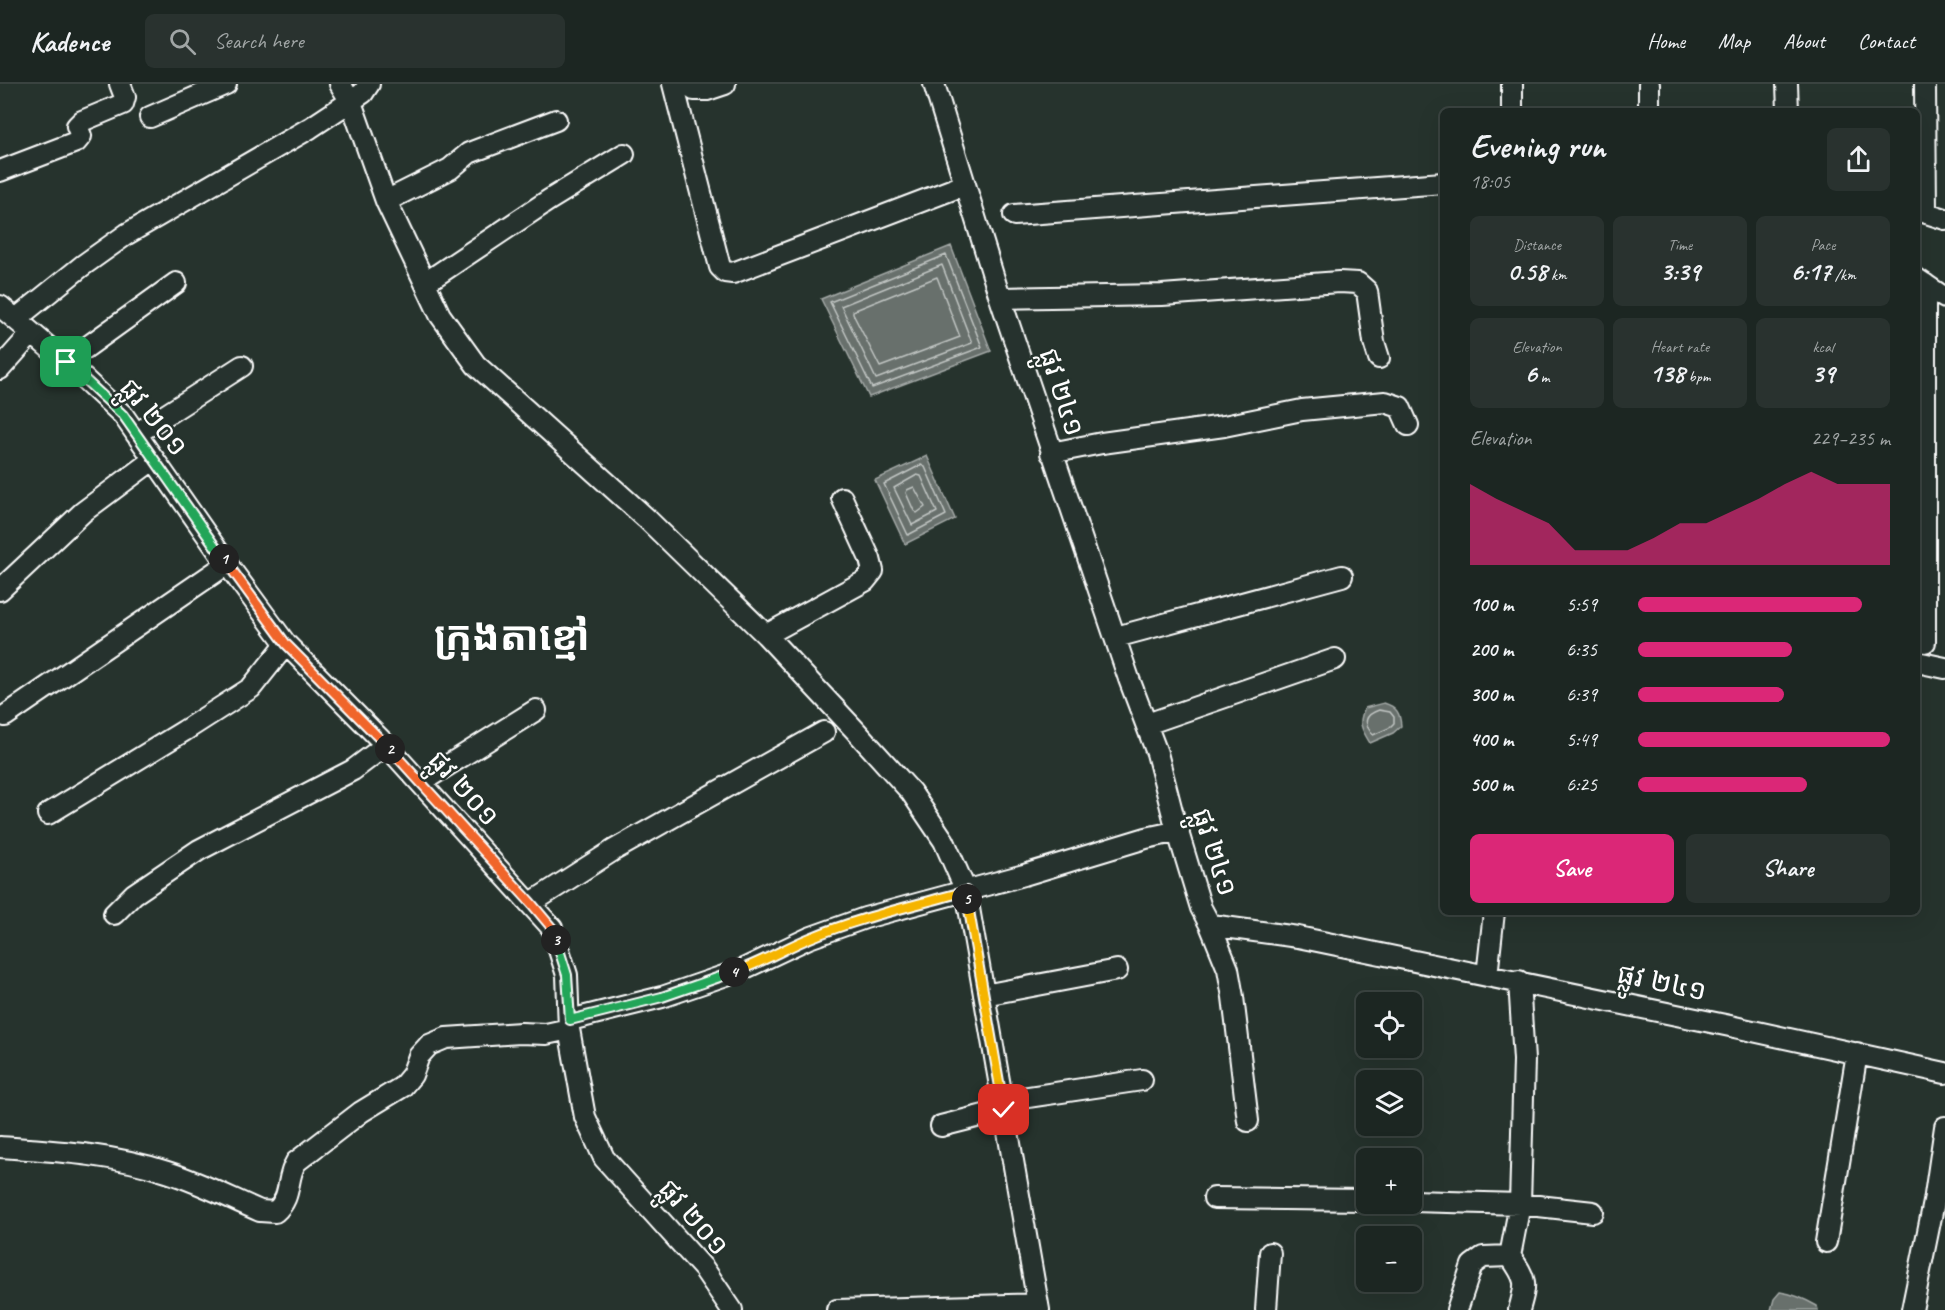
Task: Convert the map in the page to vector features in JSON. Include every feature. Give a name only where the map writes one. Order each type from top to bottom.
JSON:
[{"type":"street","points":[[0,171],[76,142],[81,136],[77,126],[82,121],[123,104],[125,97],[120,84]]},
{"type":"street","points":[[150,117],[226,84]]},
{"type":"street","points":[[340,84],[351,102],[386,201],[425,283],[441,315],[476,365],[646,518],[766,635],[911,792],[944,841],[966,891],[1038,1307],[837,1310]]},
{"type":"street","points":[[16,319],[82,266],[128,234],[351,102],[363,93],[369,84]]},
{"type":"street","points":[[673,84],[720,267],[725,272],[733,273],[964,185]]},
{"type":"street","points":[[693,84],[694,90],[707,90],[724,84]]},
{"type":"street","name":"ផ្លូវ ២៤១","points":[[934,84],[1000,298],[1051,453],[1157,753],[1201,908],[1210,925],[1298,937],[1519,981],[1945,1073]]},
{"type":"street","points":[[1512,84],[1512,108]]},
{"type":"street","points":[[1649,84],[1649,108]]},
{"type":"street","points":[[1787,84],[1788,108]]},
{"type":"street","points":[[1925,84],[1921,212],[1945,219]]},
{"type":"street","points":[[386,201],[450,169],[469,153],[556,120]]},
{"type":"street","points":[[425,283],[549,200],[624,154]]},
{"type":"street","points":[[1014,215],[1440,183]]},
{"type":"street","points":[[1000,298],[1119,297],[1339,282],[1358,283],[1367,291],[1374,342],[1379,358]]},
{"type":"street","points":[[1921,282],[1945,298]]},
{"type":"street","points":[[1921,282],[1925,642]]},
{"type":"street","points":[[66,362],[176,283]]},
{"type":"street","name":"ផ្លូវ ២០១","points":[[0,306],[66,362],[123,415],[286,644],[421,782],[552,928],[567,975],[570,1025],[585,1117],[604,1158],[704,1269],[732,1310]]},
{"type":"street","points":[[0,369],[32,333]]},
{"type":"street","points":[[136,434],[242,366]]},
{"type":"street","points":[[1051,453],[1112,441],[1224,426],[1302,410],[1385,402],[1400,407],[1408,425]]},
{"type":"street","points":[[0,590],[83,512],[154,459]]},
{"type":"street","points":[[766,635],[865,581],[873,571],[870,559],[842,498]]},
{"type":"street","points":[[5,716],[227,564]]},
{"type":"street","points":[[1116,637],[1342,576]]},
{"type":"street","points":[[48,814],[251,688],[286,644]]},
{"type":"street","points":[[1147,724],[1335,659]]},
{"type":"street","points":[[1920,663],[1945,668]]},
{"type":"street","points":[[421,782],[536,710]]},
{"type":"street","points":[[531,903],[614,850],[824,732]]},
{"type":"street","points":[[114,914],[134,894],[199,850],[353,770],[386,745]]},
{"type":"street","points":[[0,1147],[64,1151],[168,1172],[260,1211],[274,1212],[284,1203],[292,1168],[296,1162],[361,1112],[402,1087],[412,1075],[419,1056],[429,1045],[446,1038],[521,1033],[546,1034],[741,970],[809,938],[865,918],[1146,838],[1179,831]]},
{"type":"street","points":[[1487,976],[1494,915]]},
{"type":"street","points":[[1210,925],[1228,969],[1248,1121]]},
{"type":"street","points":[[984,995],[1117,970]]},
{"type":"street","points":[[1519,981],[1524,1060],[1520,1204],[1510,1256],[1524,1276],[1524,1291],[1519,1310]]},
{"type":"street","points":[[1826,1242],[1857,1053]]},
{"type":"street","points":[[941,1126],[1003,1105],[1142,1080]]},
{"type":"street","points":[[1912,1310],[1934,1202],[1945,1127]]},
{"type":"street","points":[[1214,1198],[1356,1200]]},
{"type":"street","points":[[1422,1201],[1520,1204],[1593,1212]]},
{"type":"street","points":[[1266,1310],[1270,1253]]},
{"type":"street","points":[[1457,1310],[1472,1264],[1483,1257],[1510,1256]]},
{"type":"water","points":[[951,246],[991,351],[869,397],[821,299]]},
{"type":"water","points":[[927,456],[955,519],[905,544],[875,480]]},
{"type":"water","points":[[1384,703],[1397,711],[1401,726],[1393,733],[1370,743],[1361,718],[1365,708]]},
{"type":"water","points":[[1780,1292],[1804,1299],[1817,1306],[1818,1310],[1771,1310],[1774,1299]]},
{"type":"district","name":"ក្រុងតាខ្មៅ","points":[[512,637]]},
{"type":"route","points":[[66,362],[123,415],[286,644],[386,745],[552,928],[567,975],[570,1020],[662,997],[741,970],[809,938],[865,918],[966,891],[1004,1110]]}]
